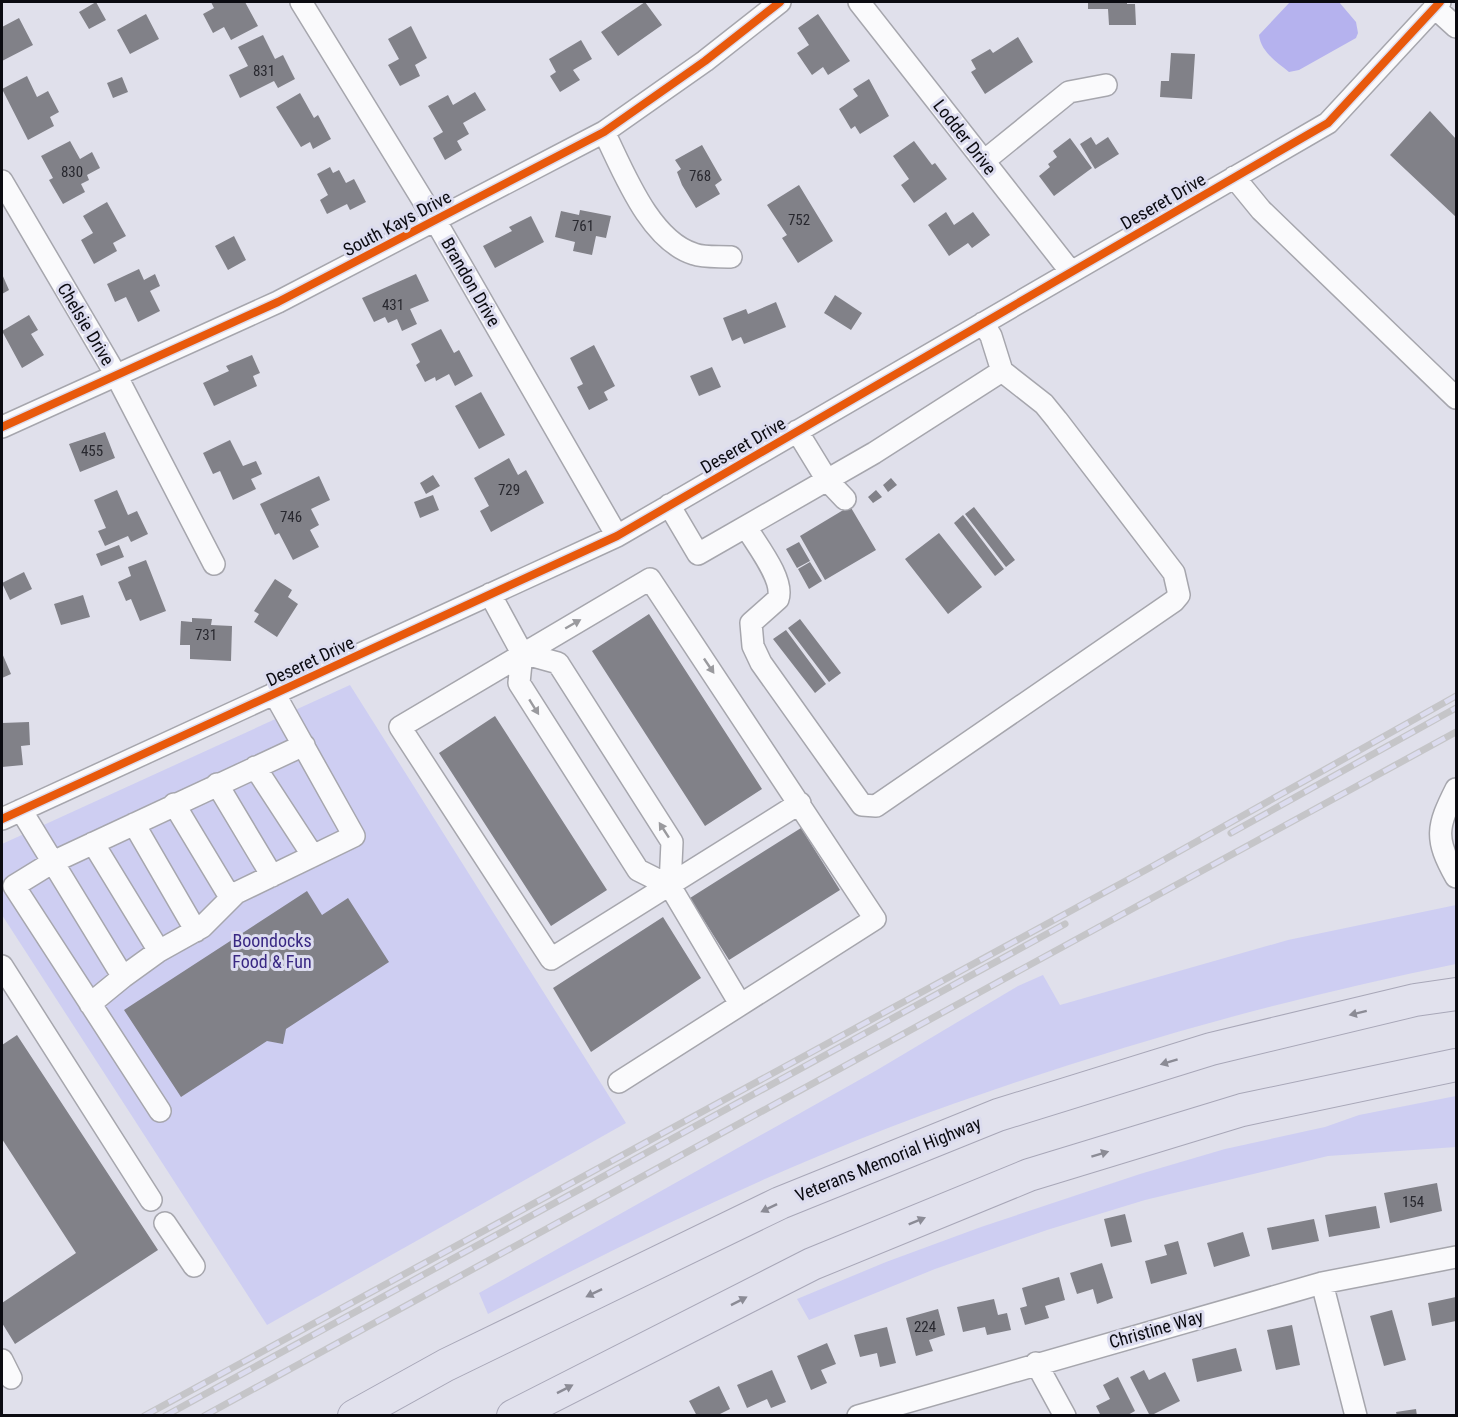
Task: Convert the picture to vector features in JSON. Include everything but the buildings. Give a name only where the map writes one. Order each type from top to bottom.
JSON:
[{"type":"highway","name":"Veterans Memorial Highway","points":[[354,1416],[447,1365],[780,1203],[998,1115],[1211,1049],[1456,992]]},
{"type":"highway","points":[[513,1416],[812,1264],[1029,1175],[1242,1110],[1454,1066]]},
{"type":"street","name":"Brandon Drive","points":[[301,2],[435,220],[617,536]]},
{"type":"street","name":"South Kays Drive","points":[[2,427],[278,302],[604,132],[705,61],[780,2]]},
{"type":"street","name":"Lodder Drive","points":[[859,2],[1071,272]]},
{"type":"street","points":[[1437,4],[1456,27]]},
{"type":"street","name":"Deseret Drive","points":[[11,815],[617,536],[1328,123],[1437,4]]},
{"type":"street","points":[[984,160],[1069,92],[1106,85]]},
{"type":"street","points":[[604,132],[646,214],[668,238],[693,254],[731,257]]},
{"type":"street","points":[[1234,177],[1261,210],[1456,398]]},
{"type":"street","name":"Chelsie Drive","points":[[2,182],[116,375],[214,564]]},
{"type":"street","points":[[746,527],[777,578],[780,595],[751,622],[753,646],[761,663],[862,805],[876,806],[1165,608],[1179,595],[1179,583],[1174,573],[1044,404],[1002,371],[992,336],[983,323]]},
{"type":"street","points":[[669,505],[698,554],[827,480],[1002,371]]},
{"type":"street","points":[[797,431],[827,480],[845,499]]},
{"type":"street","points":[[619,1082],[875,919],[800,803],[650,579],[400,727],[551,959],[800,803]]},
{"type":"street","points":[[490,594],[522,653],[519,683],[638,870],[670,886],[740,1004]]},
{"type":"street","points":[[522,653],[558,663],[666,832],[672,842],[670,886]]},
{"type":"street","points":[[90,1004],[159,951],[196,931],[230,897],[354,836],[274,693]]},
{"type":"street","points":[[160,1111],[14,886],[53,862],[217,784],[304,746]]},
{"type":"street","points":[[255,767],[313,856]]},
{"type":"street","points":[[217,784],[272,876]]},
{"type":"street","points":[[1456,789],[1440,820],[1442,845],[1456,877]]},
{"type":"street","points":[[174,804],[230,897]]},
{"type":"street","points":[[11,815],[53,862],[123,977]]},
{"type":"street","points":[[134,824],[196,931]]},
{"type":"street","points":[[93,843],[159,951]]},
{"type":"street","points":[[2,966],[151,1200]]},
{"type":"street","points":[[165,1223],[194,1266]]},
{"type":"street","name":"Christine Way","points":[[858,1416],[1322,1282],[1456,1257]]},
{"type":"street","points":[[1322,1282],[1356,1416]]},
{"type":"street","points":[[2,1359],[12,1378]]},
{"type":"street","points":[[1036,1363],[1065,1416]]},
{"type":"green space","name":"Boondocks Food & Fun","points":[[350,685],[626,1123],[267,1325],[2,915],[2,844]]},
{"type":"green space","points":[[1456,905],[1456,964],[1312,996],[1240,1015],[1169,1034],[1028,1078],[888,1128],[786,1170],[636,1239],[488,1314],[479,1293],[877,1070],[1018,986],[1043,975],[1060,1005],[1288,940]]},
{"type":"green space","points":[[1456,1096],[1456,1147],[1328,1156],[1145,1200],[1047,1230],[935,1269],[809,1320],[797,1299],[886,1262],[981,1227],[1140,1174],[1225,1149],[1325,1127],[1359,1115]]},
{"type":"water","points":[[1290,2],[1339,2],[1356,22],[1358,33],[1356,38],[1299,70],[1289,72],[1266,51],[1259,35]]},
{"type":"railway","points":[[144,1416],[1153,866],[1456,696]]},
{"type":"railway","points":[[1231,833],[1456,708]]},
{"type":"railway","points":[[204,1416],[1456,732]]},
{"type":"railway","points":[[165,1416],[1065,924]]},
{"type":"cycle path","points":[[2,427],[278,302],[604,132],[705,61],[780,2]]},
{"type":"cycle path","points":[[2,819],[617,536],[1328,123],[1440,2]]}]
